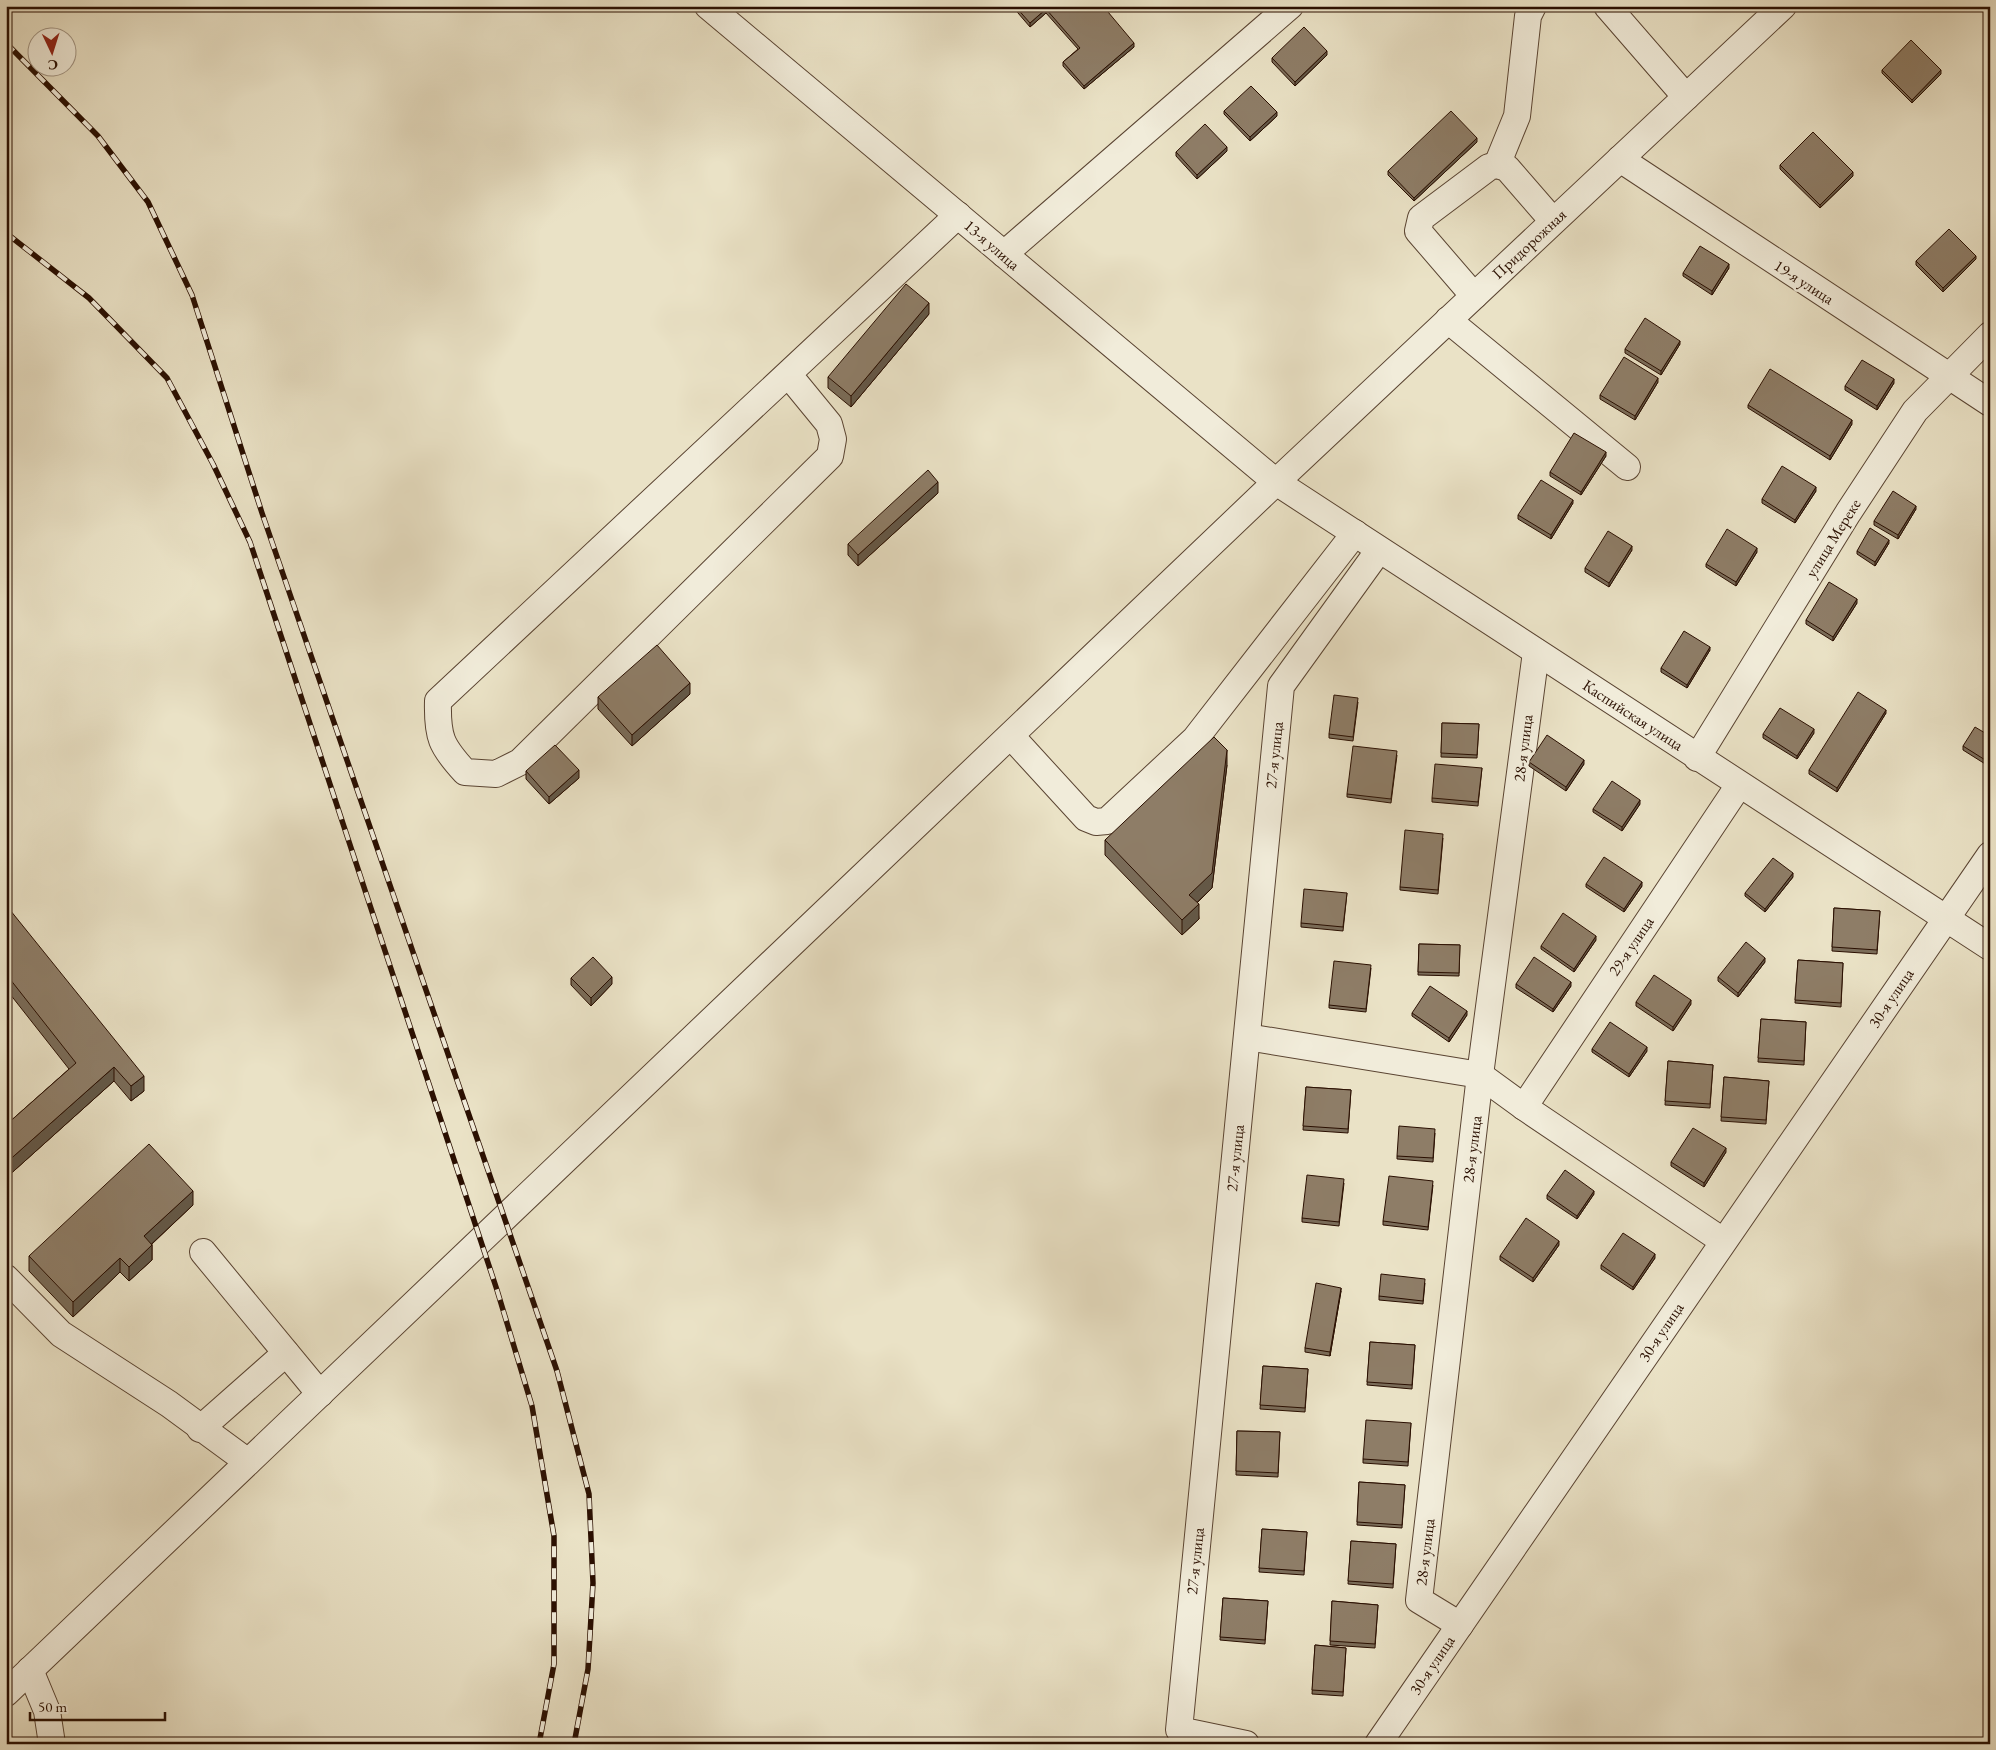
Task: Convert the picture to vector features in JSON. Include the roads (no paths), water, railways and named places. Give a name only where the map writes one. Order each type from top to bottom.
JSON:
[{"type":"street","name":"13-я улица","points":[[708,6],[1276,482]]},
{"type":"street","points":[[1004,254],[1290,6]]},
{"type":"street","points":[[1497,165],[1517,116],[1528,16],[1533,6]]},
{"type":"street","points":[[1607,6],[1686,97]]},
{"type":"street","name":"Придорожная","points":[[6,1693],[1276,482],[1782,6]]},
{"type":"street","name":"19-я улица","points":[[1620,159],[1990,403]]},
{"type":"street","points":[[1474,296],[1418,231],[1421,218],[1489,167],[1497,165],[1506,168],[1552,221]]},
{"type":"street","points":[[788,374],[829,424],[833,439],[830,456],[520,762],[496,774],[465,772],[444,750],[438,724],[438,701],[958,215]]},
{"type":"street","points":[[1448,320],[1627,467]]},
{"type":"street","name":"улица Мереке","points":[[1697,758],[1848,513],[1915,411],[1990,335]]},
{"type":"street","name":"Каспийская улица","points":[[1276,482],[1944,919],[1990,947]]},
{"type":"street","points":[[1011,736],[1086,818],[1096,822],[1107,821],[1196,739],[1355,533]]},
{"type":"street","name":"27-я улица","points":[[1246,1744],[1179,1730],[1281,686],[1379,550]]},
{"type":"street","name":"28-я улица","points":[[1460,1625],[1419,1600],[1480,1075],[1536,652]]},
{"type":"street","name":"29-я улица","points":[[1524,1107],[1739,785]]},
{"type":"street","name":"30-я улица","points":[[1378,1744],[1944,919],[1990,855]]},
{"type":"street","points":[[1247,1037],[1480,1075],[1524,1107],[1723,1241]]},
{"type":"street","points":[[204,1252],[320,1394]]},
{"type":"street","points":[[6,1278],[61,1334],[169,1404],[200,1429],[248,1462]]},
{"type":"street","points":[[200,1429],[286,1353]]},
{"type":"street","points":[[30,1670],[46,1711],[52,1744]]},
{"type":"railway","points":[[6,43],[98,136],[148,202],[192,295],[262,513],[557,1371],[589,1494],[593,1583],[588,1669],[574,1744]]},
{"type":"railway","points":[[6,233],[89,298],[167,378],[213,464],[250,542],[497,1290],[532,1406],[554,1536],[554,1664],[539,1744]]}]
